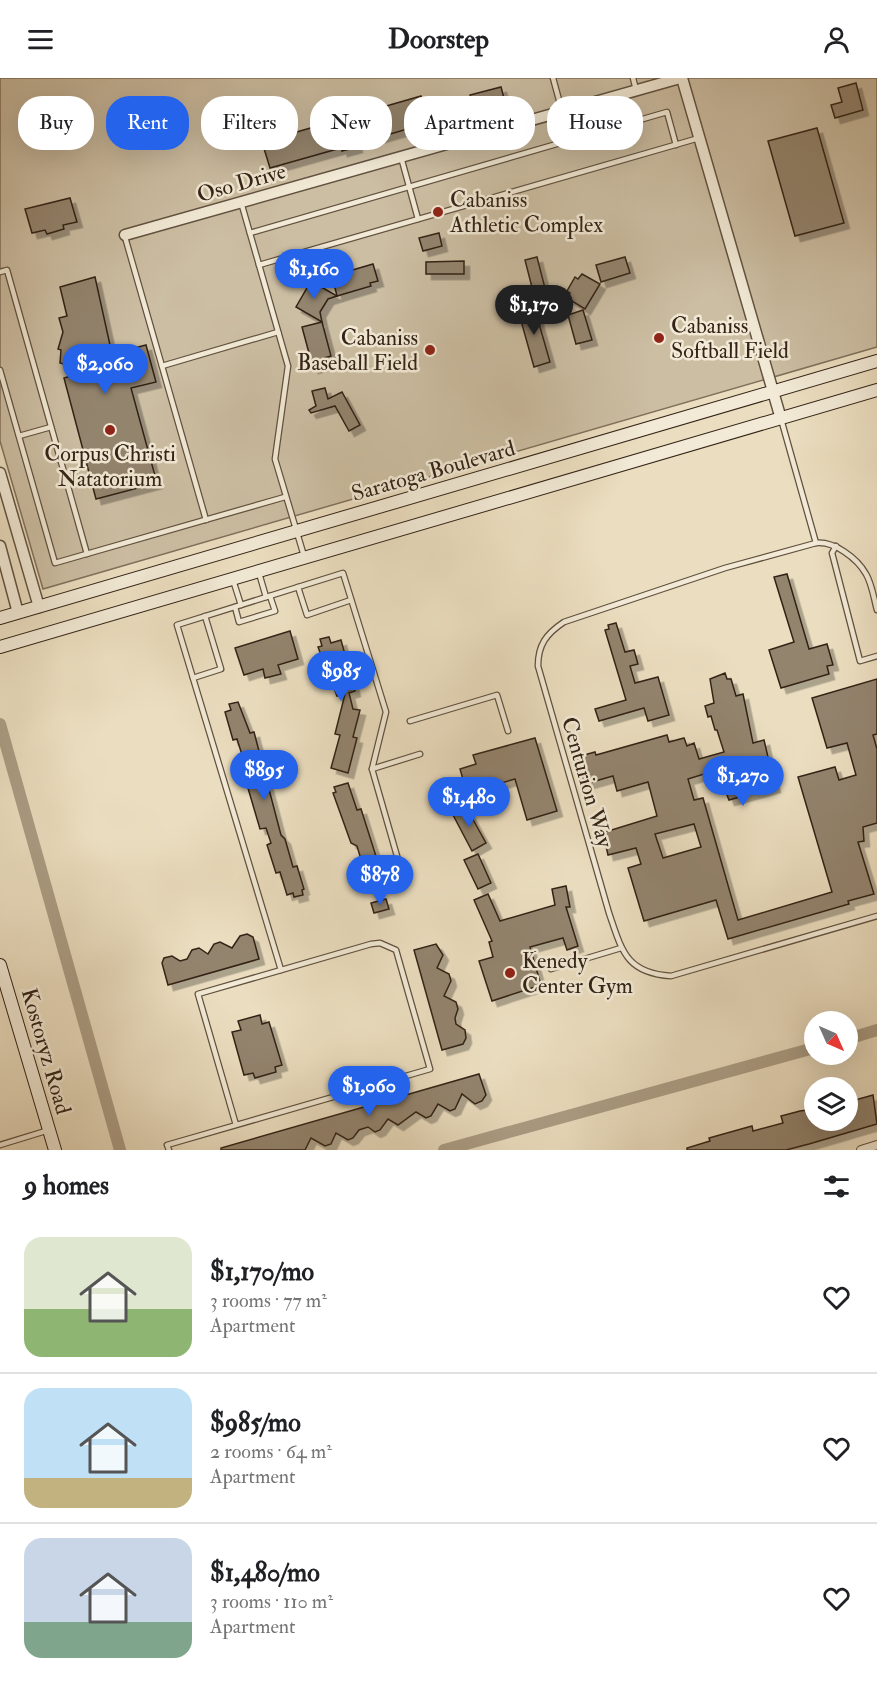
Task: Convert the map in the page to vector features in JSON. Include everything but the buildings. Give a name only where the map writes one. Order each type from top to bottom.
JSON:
[{"type":"main road","name":"Saratoga Boulevard","points":[[0,618],[877,361]]},
{"type":"main road","points":[[0,647],[259,573],[877,390]]},
{"type":"main road","name":"Kostoryz Road","points":[[0,966],[55,1150]]},
{"type":"street","name":"Oso Drive","points":[[615,96],[681,78]]},
{"type":"street","points":[[681,78],[781,419]]},
{"type":"street","name":"Oso Drive","points":[[124,235],[547,115]]},
{"type":"street","points":[[0,473],[39,607]]},
{"type":"street","points":[[0,546],[18,613]]},
{"type":"street","points":[[861,1150],[877,1145]]},
{"type":"lane","points":[[552,78],[557,96]]},
{"type":"lane","points":[[633,78],[636,90]]},
{"type":"lane","points":[[250,232],[667,112],[676,145]]},
{"type":"lane","points":[[259,265],[699,138]]},
{"type":"lane","points":[[401,157],[418,219]]},
{"type":"lane","points":[[241,202],[288,372],[274,453],[304,558]]},
{"type":"lane","points":[[124,235],[206,520]]},
{"type":"lane","points":[[0,272],[7,270],[87,554]]},
{"type":"lane","points":[[162,366],[278,332]]},
{"type":"lane","points":[[0,370],[55,563],[285,497]]},
{"type":"lane","points":[[781,419],[816,543]]},
{"type":"lane","points":[[19,436],[51,427]]},
{"type":"lane","name":"Centurion Way","points":[[836,546],[824,542],[816,543],[725,568],[564,622],[549,632],[543,641],[538,653],[538,666],[621,948],[637,967],[652,975],[671,976],[877,916]]},
{"type":"lane","points":[[877,610],[867,574],[855,560],[836,546],[832,553],[860,661],[877,656]]},
{"type":"lane","points":[[235,607],[239,622],[275,611],[259,573]]},
{"type":"lane","points":[[281,970],[177,624],[343,573],[386,712],[372,769],[399,863]]},
{"type":"lane","points":[[233,580],[241,605]]},
{"type":"lane","points":[[298,587],[307,615],[351,600]]},
{"type":"lane","points":[[193,678],[221,669],[205,616]]},
{"type":"lane","points":[[410,721],[497,695],[508,730]]},
{"type":"lane","points":[[372,769],[420,754]]},
{"type":"lane","points":[[169,1150],[167,1145],[430,1069],[399,957],[388,945],[371,944],[198,994],[236,1125]]},
{"type":"lane","points":[[551,969],[621,948]]},
{"type":"lane","points":[[0,1145],[49,1130]]},
{"type":"shaded area","name":"Cabaniss Athletic Complex","points":[[0,78],[877,78],[877,347],[43,589],[0,441]]},
{"type":"waterway","points":[[0,724],[120,1150]]},
{"type":"waterway","points":[[858,1036],[877,1030]]},
{"type":"waterway","points":[[444,1150],[804,1051]]},
{"type":"place","name":"Cabaniss Athletic Complex","points":[[438,212]]},
{"type":"place","name":"Cabaniss Softball Field","points":[[659,338]]},
{"type":"place","name":"Cabaniss Baseball Field","points":[[430,350]]},
{"type":"place","name":"Corpus Christi Natatorium","points":[[110,430]]},
{"type":"place","name":"Kenedy Center Gym","points":[[510,973]]}]
